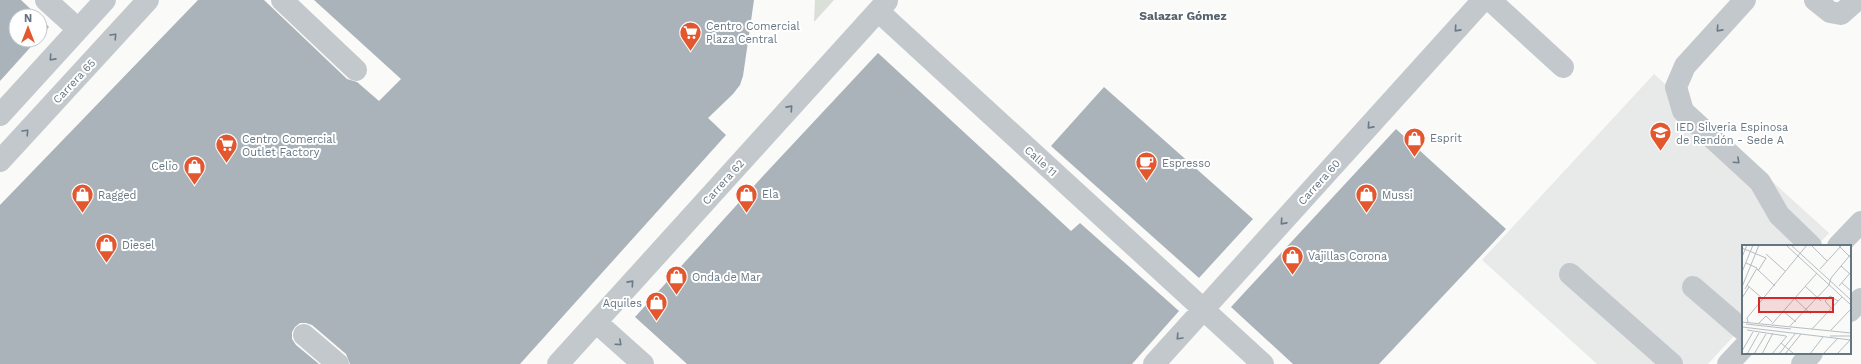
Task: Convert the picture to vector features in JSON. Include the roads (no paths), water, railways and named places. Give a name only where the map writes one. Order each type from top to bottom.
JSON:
[{"type":"street","points":[[46,0],[78,29]]},
{"type":"street","points":[[0,115],[105,0]]},
{"type":"street","name":"Carrera 65","points":[[0,161],[148,0]]},
{"type":"street","points":[[282,0],[356,70]]},
{"type":"street","name":"Carrera 60","points":[[1154,364],[1483,0]]},
{"type":"street","points":[[1490,0],[1563,67]]},
{"type":"street","points":[[1745,0],[1685,66],[1676,87],[1683,111],[1760,182],[1779,215],[1810,245]]},
{"type":"street","points":[[1815,0],[1830,12],[1841,14],[1857,0]]},
{"type":"street","name":"Calle 11","points":[[883,6],[1204,310],[1264,364]]},
{"type":"street","name":"Carrera 62","points":[[558,364],[883,6]]},
{"type":"street","points":[[1839,245],[1861,222]]},
{"type":"street","points":[[1570,274],[1672,364]]},
{"type":"street","points":[[1693,287],[1742,329]]},
{"type":"street","points":[[1851,310],[1861,299]]},
{"type":"street","points":[[596,322],[643,364]]},
{"type":"street","points":[[304,335],[338,364]]},
{"type":"street","points":[[1728,364],[1742,349]]},
{"type":"street","points":[[1802,364],[1811,354]]},
{"type":"place","name":"Centro Comercial Plaza Central","points":[[690,52]]},
{"type":"place","name":"IED Silveria Espinosa de Rendón - Sede A","points":[[1661,152]]},
{"type":"place","name":"Esprit","points":[[1415,158]]},
{"type":"place","name":"Centro Comercial Outlet Factory","points":[[227,164]]},
{"type":"place","name":"Espresso","points":[[1147,182]]},
{"type":"place","name":"Celio","points":[[194,186]]},
{"type":"place","name":"Ragged","points":[[83,214]]},
{"type":"place","name":"Ela","points":[[747,214]]},
{"type":"place","name":"Mussi","points":[[1367,214]]},
{"type":"place","name":"Diesel","points":[[107,264]]},
{"type":"place","name":"Vajillas Corona","points":[[1292,276]]},
{"type":"place","name":"Onda de Mar","points":[[676,296]]},
{"type":"place","name":"Aquiles","points":[[657,322]]},
{"type":"district","name":"Salazar Gómez","points":[[1183,16]]}]
